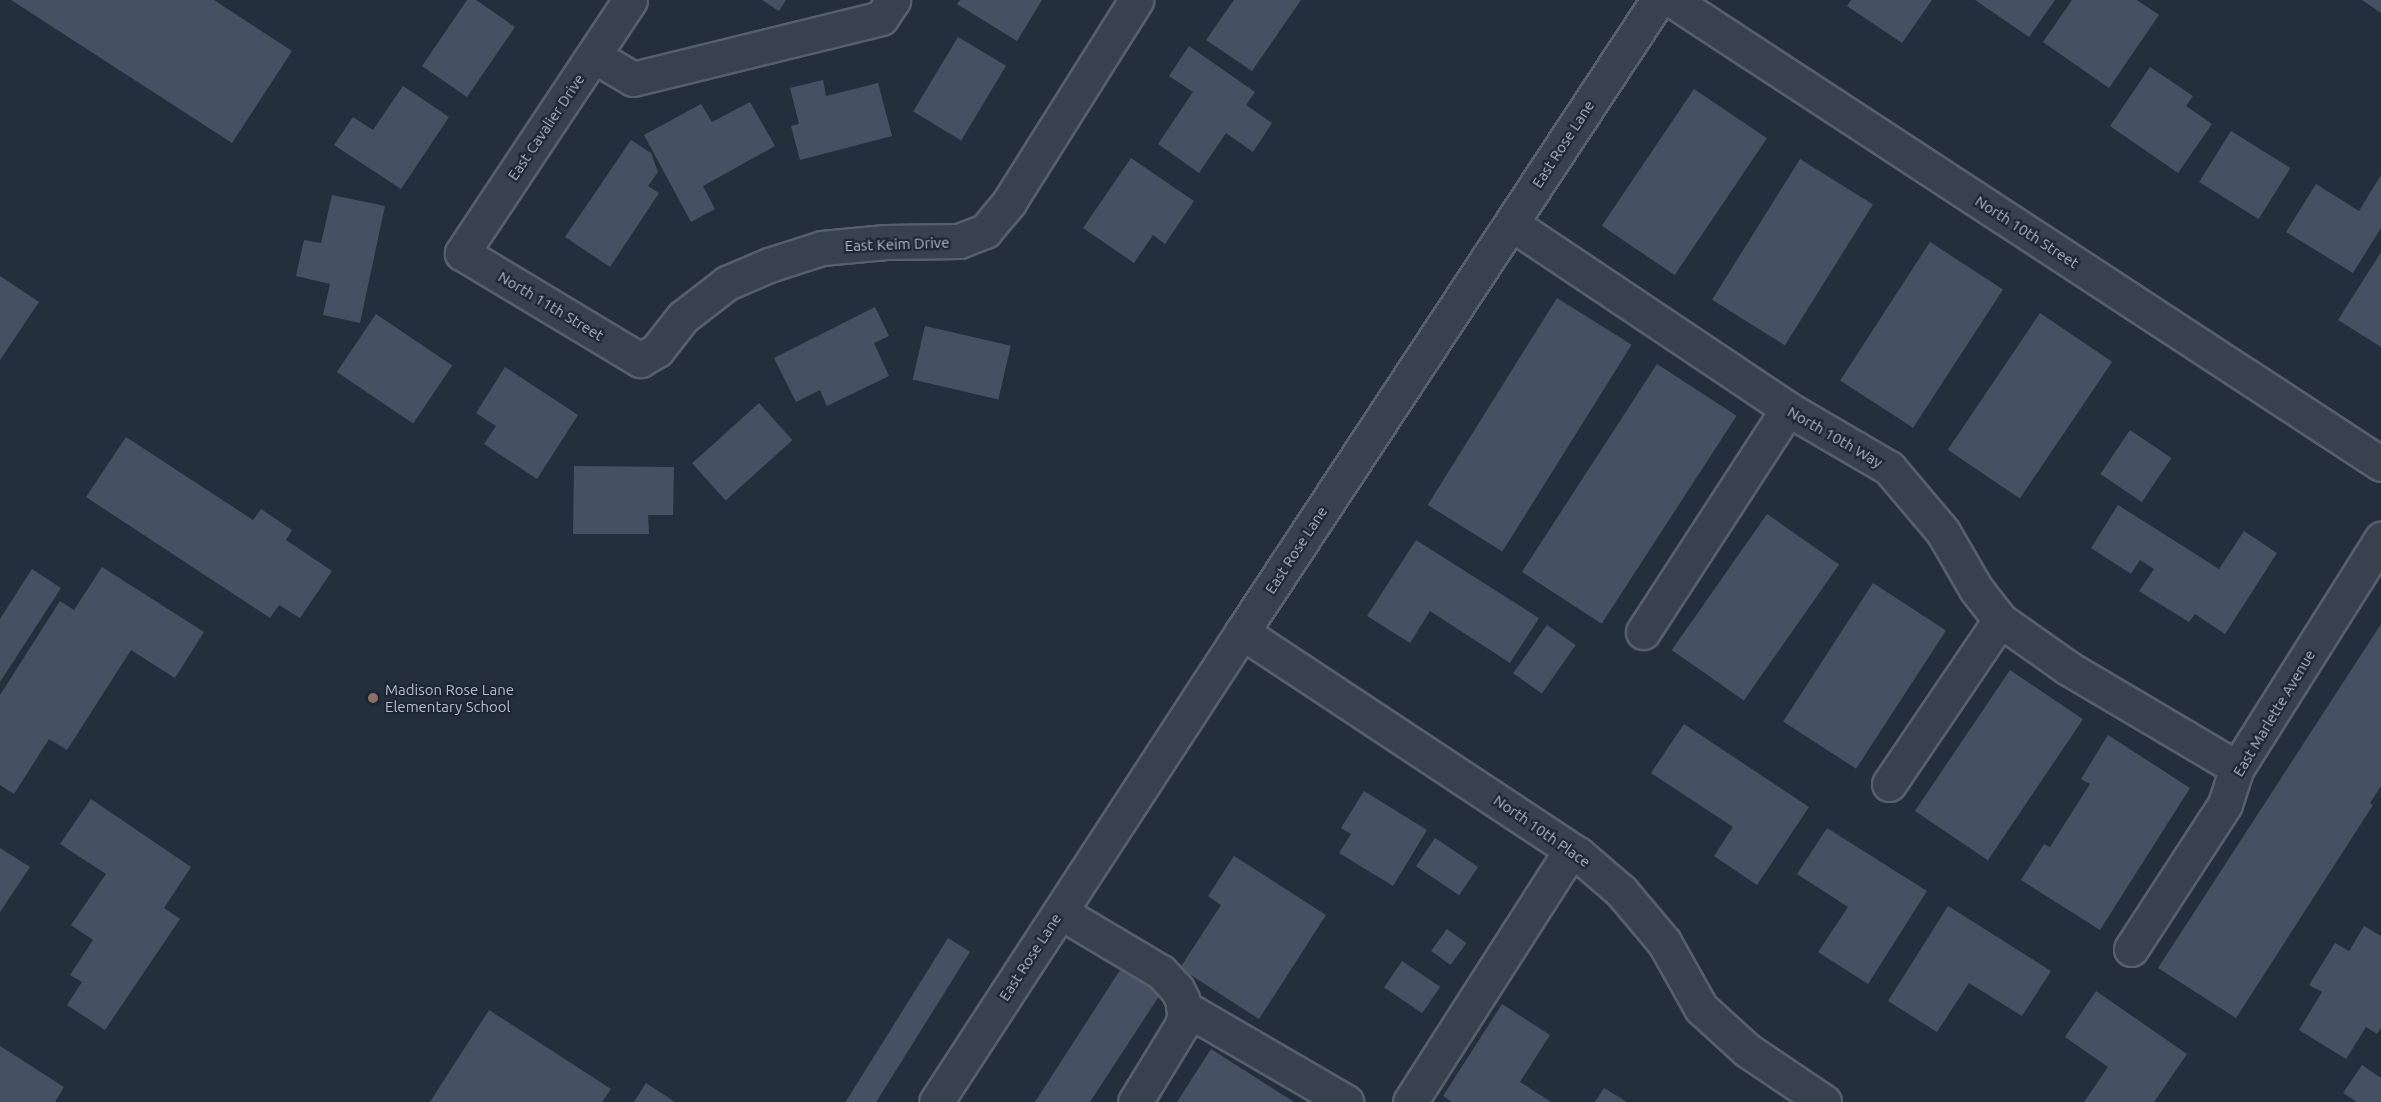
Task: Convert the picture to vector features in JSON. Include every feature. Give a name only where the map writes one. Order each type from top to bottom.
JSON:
[{"type":"street","name":"East Cavalier Drive","points":[[462,253],[630,0]]},
{"type":"street","points":[[594,56],[633,79],[881,18],[893,0]]},
{"type":"street","name":"East Keim Drive","points":[[640,360],[657,350],[683,317],[727,284],[769,265],[822,248],[886,242],[959,241],[985,231],[1009,202],[1136,0]]},
{"type":"street","name":"East Rose Lane","points":[[936,1102],[1658,0]]},
{"type":"street","name":"North 10th Street","points":[[1672,0],[2381,464]]},
{"type":"street","name":"North 10th Way","points":[[1512,224],[1788,410],[1889,468],[1943,532],[1976,589],[2000,620],[2068,668],[2237,768]]},
{"type":"street","name":"North 11th Street","points":[[462,253],[640,360]]},
{"type":"street","points":[[1643,632],[1788,410]]},
{"type":"street","name":"East Marlette Avenue","points":[[2131,949],[2225,804],[2237,768],[2381,539]]},
{"type":"street","points":[[1889,784],[2000,620]]},
{"type":"street","name":"North 10th Place","points":[[1242,632],[1571,850],[1621,891],[1664,942],[1701,1008],[1747,1050],[1824,1102]]},
{"type":"street","points":[[1410,1102],[1571,850]]},
{"type":"street","points":[[1060,912],[1161,972],[1178,989],[1184,1007],[1182,1025],[1135,1102]]},
{"type":"street","points":[[1184,1007],[1346,1102]]},
{"type":"building","points":[[11,0],[214,0],[292,51],[232,143]]},
{"type":"building","points":[[467,0],[476,0],[515,27],[467,97],[422,66]]},
{"type":"building","points":[[762,0],[786,0],[779,11]]},
{"type":"building","points":[[960,0],[1042,0],[1017,41],[957,4]]},
{"type":"building","points":[[1234,0],[1301,0],[1252,71],[1206,40]]},
{"type":"building","points":[[1851,0],[1932,0],[1902,43],[1847,6]]},
{"type":"building","points":[[1975,0],[2055,0],[2029,37]]},
{"type":"building","points":[[2072,0],[2137,0],[2159,15],[2109,88],[2043,42]]},
{"type":"building","points":[[2362,0],[2381,0],[2381,13]]},
{"type":"building","points":[[958,37],[1006,66],[961,140],[913,112]]},
{"type":"building","points":[[1189,46],[1255,92],[1246,105],[1272,123],[1253,152],[1226,133],[1199,173],[1158,144],[1193,92],[1169,76]]},
{"type":"building","points":[[2150,67],[2193,96],[2186,106],[2212,124],[2178,173],[2110,126]]},
{"type":"building","points":[[823,80],[826,96],[878,83],[892,136],[800,160],[791,126],[799,124],[790,88]]},
{"type":"building","points":[[403,86],[449,117],[401,189],[334,145],[353,117],[373,130]]},
{"type":"building","points":[[1694,89],[1767,138],[1675,275],[1602,226]]},
{"type":"building","points":[[750,102],[775,146],[703,186],[715,209],[691,222],[644,135],[701,104],[712,122]]},
{"type":"building","points":[[2231,131],[2290,168],[2259,219],[2199,182]]},
{"type":"building","points":[[631,140],[651,153],[658,172],[648,186],[659,193],[610,267],[565,237]]},
{"type":"building","points":[[1131,158],[1194,201],[1165,244],[1153,235],[1134,263],[1083,228]]},
{"type":"building","points":[[1800,159],[1873,205],[1785,345],[1712,300]]},
{"type":"building","points":[[2381,175],[2381,228],[2353,273],[2286,232],[2316,184],[2359,211]]},
{"type":"building","points":[[332,195],[385,206],[360,323],[323,315],[330,284],[296,276],[304,240],[321,243]]},
{"type":"building","points":[[1930,242],[2003,289],[1913,428],[1840,380]]},
{"type":"building","points":[[2381,252],[2381,347],[2338,320]]},
{"type":"building","points":[[0,276],[39,302],[0,360]]},
{"type":"building","points":[[1557,298],[1632,345],[1502,552],[1428,505]]},
{"type":"building","points":[[875,307],[889,336],[874,343],[889,376],[827,406],[820,390],[796,402],[774,358]]},
{"type":"building","points":[[2040,313],[2112,362],[2020,498],[1948,450]]},
{"type":"building","points":[[376,314],[452,365],[413,423],[337,372]]},
{"type":"building","points":[[925,326],[1011,346],[998,399],[913,380]]},
{"type":"building","points":[[1657,364],[1737,416],[1602,624],[1522,572]]},
{"type":"building","points":[[505,367],[578,415],[537,479],[484,444],[496,426],[476,413]]},
{"type":"building","points":[[759,403],[792,440],[726,500],[692,463]]},
{"type":"building","points":[[2130,430],[2171,458],[2142,502],[2100,474]]},
{"type":"building","points":[[126,437],[253,520],[261,509],[292,530],[286,540],[332,571],[300,618],[279,605],[270,618],[86,497]]},
{"type":"building","points":[[574,466],[674,467],[673,515],[648,515],[649,534],[573,534]]},
{"type":"building","points":[[2118,505],[2219,569],[2244,531],[2277,553],[2225,634],[2195,614],[2189,622],[2139,591],[2154,569],[2140,560],[2131,574],[2091,548]]},
{"type":"building","points":[[1767,514],[1839,564],[1744,700],[1672,650]]},
{"type":"building","points":[[1416,540],[1539,618],[1510,663],[1430,611],[1410,643],[1367,616]]},
{"type":"building","points":[[102,567],[204,632],[175,678],[131,650],[67,750],[49,739],[14,794],[0,785],[0,695],[60,601],[74,610]]},
{"type":"building","points":[[32,569],[61,588],[0,682],[0,619]]},
{"type":"building","points":[[1873,583],[1946,630],[1856,769],[1783,721]]},
{"type":"building","points":[[2381,624],[2381,786],[2370,803],[2373,805],[2236,1018],[2158,968]]},
{"type":"building","points":[[1547,625],[1576,645],[1542,693],[1513,673]]},
{"type":"building","points":[[2010,670],[2083,719],[1988,860],[1915,811]]},
{"type":"building","points":[[1684,724],[1809,807],[1757,885],[1714,856],[1733,827],[1651,773]]},
{"type":"building","points":[[2108,735],[2190,788],[2100,930],[2021,880],[2044,844],[2050,847],[2090,784],[2081,779]]},
{"type":"building","points":[[1364,791],[1427,830],[1393,886],[1339,853],[1351,834],[1341,828]]},
{"type":"building","points":[[91,799],[191,867],[164,908],[180,919],[105,1030],[67,1005],[82,982],[70,975],[93,940],[71,925],[106,874],[60,844]]},
{"type":"building","points":[[1827,828],[1927,891],[1868,984],[1818,952],[1848,907],[1797,874]]},
{"type":"building","points":[[1435,838],[1478,867],[1459,895],[1416,866]]},
{"type":"building","points":[[0,848],[30,867],[0,912]]},
{"type":"building","points":[[1234,856],[1326,915],[1259,1019],[1180,968],[1221,905],[1208,896]]},
{"type":"building","points":[[1948,906],[2051,971],[2022,1016],[1969,983],[1937,1032],[1888,1001]]},
{"type":"building","points":[[2364,926],[2381,936],[2381,1028],[2377,1034],[2366,1027],[2346,1059],[2299,1030],[2322,992],[2309,985],[2335,943],[2349,951]]},
{"type":"building","points":[[1447,929],[1466,943],[1451,965],[1431,951]]},
{"type":"building","points":[[948,938],[970,952],[876,1102],[846,1102]]},
{"type":"building","points":[[1402,961],[1440,987],[1422,1013],[1384,988]]},
{"type":"building","points":[[1122,967],[1161,993],[1090,1102],[1035,1102]]},
{"type":"building","points":[[2096,991],[2187,1054],[2154,1102],[2084,1102],[2108,1067],[2065,1037]]},
{"type":"building","points":[[1502,1004],[1550,1035],[1520,1082],[1551,1102],[1452,1102],[1443,1096]]},
{"type":"building","points":[[489,1010],[611,1089],[602,1102],[430,1102]]},
{"type":"building","points":[[0,1046],[64,1087],[55,1102],[0,1102]]},
{"type":"building","points":[[1211,1049],[1294,1102],[1177,1102]]},
{"type":"building","points":[[2362,1065],[2381,1078],[2381,1102],[2357,1102],[2343,1093]]},
{"type":"building","points":[[646,1083],[675,1102],[634,1102]]},
{"type":"building","points":[[1604,1088],[1627,1102],[1595,1102]]},
{"type":"place","name":"Madison Rose Lane Elementary School","points":[[373,698]]}]
